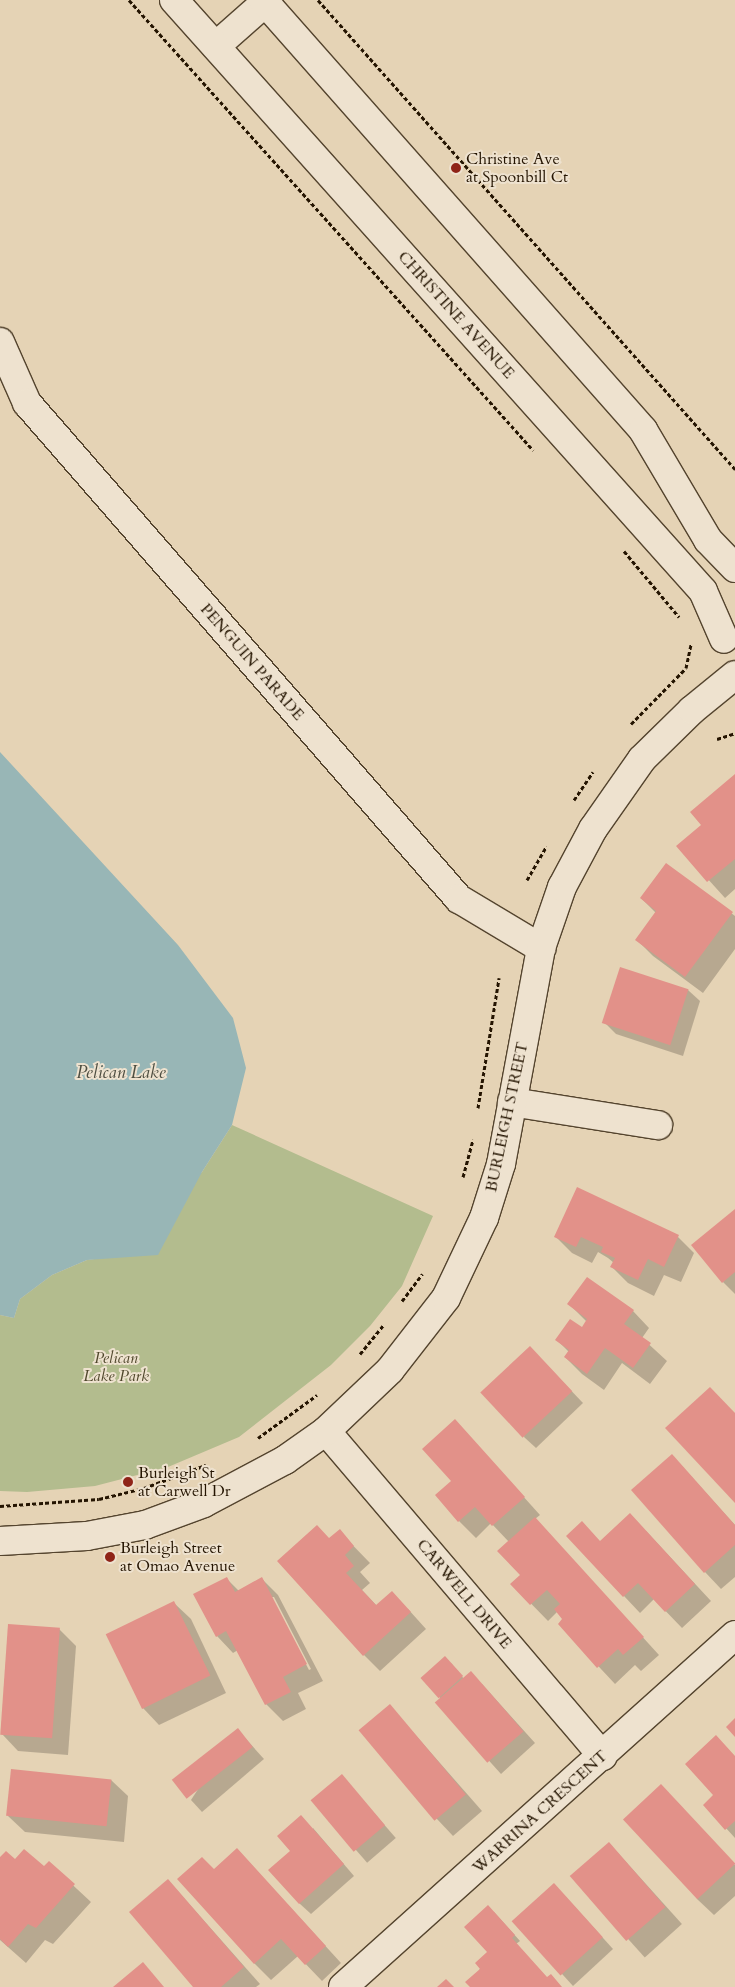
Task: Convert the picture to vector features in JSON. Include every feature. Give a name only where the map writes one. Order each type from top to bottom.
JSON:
[{"type":"street","name":"CHRISTINE AVENUE","points":[[174,0],[703,591],[724,639],[726,656],[735,675]]},
{"type":"street","points":[[216,46],[265,1],[643,430],[708,540],[735,568]]},
{"type":"street","name":"PENGUIN PARADE","points":[[0,342],[27,403],[458,899],[541,948]]},
{"type":"street","points":[[724,639],[735,611]]},
{"type":"street","name":"BURLEIGH STREET","points":[[0,1541],[87,1536],[145,1525],[204,1503],[246,1483],[326,1431],[390,1370],[446,1298],[484,1218],[501,1164],[541,948],[562,887],[592,829],[631,774],[692,710],[735,675]]},
{"type":"street","points":[[512,1102],[658,1125]]},
{"type":"street","name":"CARWELL DRIVE","points":[[326,1431],[603,1756]]},
{"type":"street","name":"WARRINA CRESCENT","points":[[343,1987],[603,1756],[735,1635]]},
{"type":"path","points":[[129,0],[536,454]]},
{"type":"path","points":[[318,0],[735,469]]},
{"type":"path","points":[[622,550],[682,620]]},
{"type":"path","points":[[629,727],[686,668],[692,634]]},
{"type":"path","points":[[717,739],[735,733]]},
{"type":"path","points":[[572,803],[600,764]]},
{"type":"path","points":[[527,880],[549,842]]},
{"type":"path","points":[[477,1114],[499,978]]},
{"type":"path","points":[[460,1186],[474,1134]]},
{"type":"path","points":[[397,1309],[423,1272]]},
{"type":"path","points":[[359,1355],[390,1317]]},
{"type":"path","points":[[251,1443],[320,1392]]},
{"type":"path","points":[[0,1506],[99,1499],[144,1488],[216,1460]]},
{"type":"green space","name":"Pelican Lake Park","points":[[232,1125],[433,1216],[402,1286],[370,1326],[331,1365],[239,1437],[168,1467],[95,1486],[27,1492],[0,1491],[0,1315],[14,1318],[20,1299],[52,1275],[87,1260],[117,1256],[202,1172]]},
{"type":"water","name":"Pelican Lake","points":[[0,752],[178,945],[233,1018],[246,1068],[232,1125],[202,1172],[158,1255],[87,1260],[52,1275],[20,1299],[14,1318],[0,1315]]},
{"type":"building","points":[[735,774],[735,859],[707,882],[676,846],[701,825],[690,812]]},
{"type":"building","points":[[666,863],[733,912],[685,977],[635,940],[656,911],[640,898]]},
{"type":"building","points":[[620,967],[688,989],[670,1045],[602,1023]]},
{"type":"building","points":[[577,1187],[679,1235],[664,1267],[648,1259],[638,1280],[610,1267],[615,1258],[601,1252],[603,1247],[581,1237],[576,1247],[554,1237]]},
{"type":"building","points":[[735,1209],[735,1272],[722,1283],[691,1245]]},
{"type":"building","points":[[587,1277],[634,1310],[624,1324],[651,1343],[633,1368],[605,1348],[587,1374],[564,1357],[569,1350],[555,1340],[570,1319],[582,1327],[587,1319],[567,1304]]},
{"type":"building","points":[[530,1346],[572,1391],[523,1438],[480,1392]]},
{"type":"building","points":[[710,1387],[735,1413],[735,1503],[665,1428]]},
{"type":"building","points":[[455,1419],[525,1497],[492,1526],[475,1507],[458,1522],[435,1495],[451,1481],[422,1449]]},
{"type":"building","points":[[672,1454],[735,1525],[735,1545],[704,1573],[631,1490]]},
{"type":"building","points":[[630,1513],[695,1584],[665,1612],[638,1583],[623,1597],[566,1536],[582,1521],[600,1541]]},
{"type":"building","points":[[535,1517],[644,1637],[623,1655],[618,1649],[597,1668],[558,1624],[562,1619],[554,1609],[560,1604],[547,1590],[530,1605],[510,1584],[520,1575],[497,1551]]},
{"type":"building","points":[[317,1525],[329,1538],[340,1529],[354,1546],[345,1555],[354,1566],[346,1573],[376,1605],[392,1591],[411,1612],[363,1656],[277,1561]]},
{"type":"building","points":[[227,1577],[235,1592],[262,1577],[307,1664],[283,1677],[291,1692],[265,1705],[226,1631],[216,1637],[193,1594]]},
{"type":"building","points":[[174,1601],[210,1676],[142,1709],[106,1634]]},
{"type":"building","points":[[8,1624],[60,1628],[52,1738],[0,1735]]},
{"type":"building","points":[[445,1656],[463,1676],[439,1698],[420,1678]]},
{"type":"building","points":[[471,1671],[523,1731],[487,1763],[435,1702]]},
{"type":"building","points":[[390,1704],[466,1794],[434,1821],[359,1730]]},
{"type":"building","points":[[735,1718],[735,1737],[726,1727]]},
{"type":"building","points":[[238,1728],[253,1747],[187,1799],[172,1780]]},
{"type":"building","points":[[716,1735],[735,1756],[735,1821],[725,1830],[703,1805],[713,1795],[685,1764]]},
{"type":"building","points":[[11,1769],[111,1780],[107,1826],[6,1816]]},
{"type":"building","points":[[342,1774],[385,1825],[354,1852],[311,1800]]},
{"type":"building","points":[[661,1784],[735,1863],[697,1899],[623,1819]]},
{"type":"building","points":[[301,1815],[344,1864],[299,1904],[268,1870],[290,1851],[277,1836]]},
{"type":"building","points":[[609,1842],[665,1907],[626,1941],[570,1876]]},
{"type":"building","points":[[237,1848],[326,1946],[305,1965],[281,1939],[254,1964],[177,1879],[202,1857],[214,1869]]},
{"type":"building","points":[[24,1849],[44,1866],[49,1861],[75,1884],[36,1928],[28,1924],[8,1947],[0,1939],[0,1857],[6,1851],[15,1859]]},
{"type":"building","points":[[168,1879],[244,1967],[221,1987],[193,1987],[129,1912]]},
{"type":"building","points":[[554,1883],[603,1937],[560,1975],[512,1921]]},
{"type":"building","points":[[488,1905],[515,1935],[512,1938],[547,1977],[551,1974],[562,1987],[470,1987],[465,1982],[480,1969],[475,1963],[487,1952],[464,1927]]},
{"type":"building","points":[[143,1962],[164,1987],[113,1987]]},
{"type":"building","points":[[446,1979],[454,1987],[437,1987]]},
{"type":"place","name":"Christine Ave at Spoonbill Ct","points":[[456,168]]},
{"type":"place","name":"Burleigh St at Carwell Dr","points":[[128,1482]]},
{"type":"place","name":"Burleigh Street at Omao Avenue","points":[[110,1557]]}]
